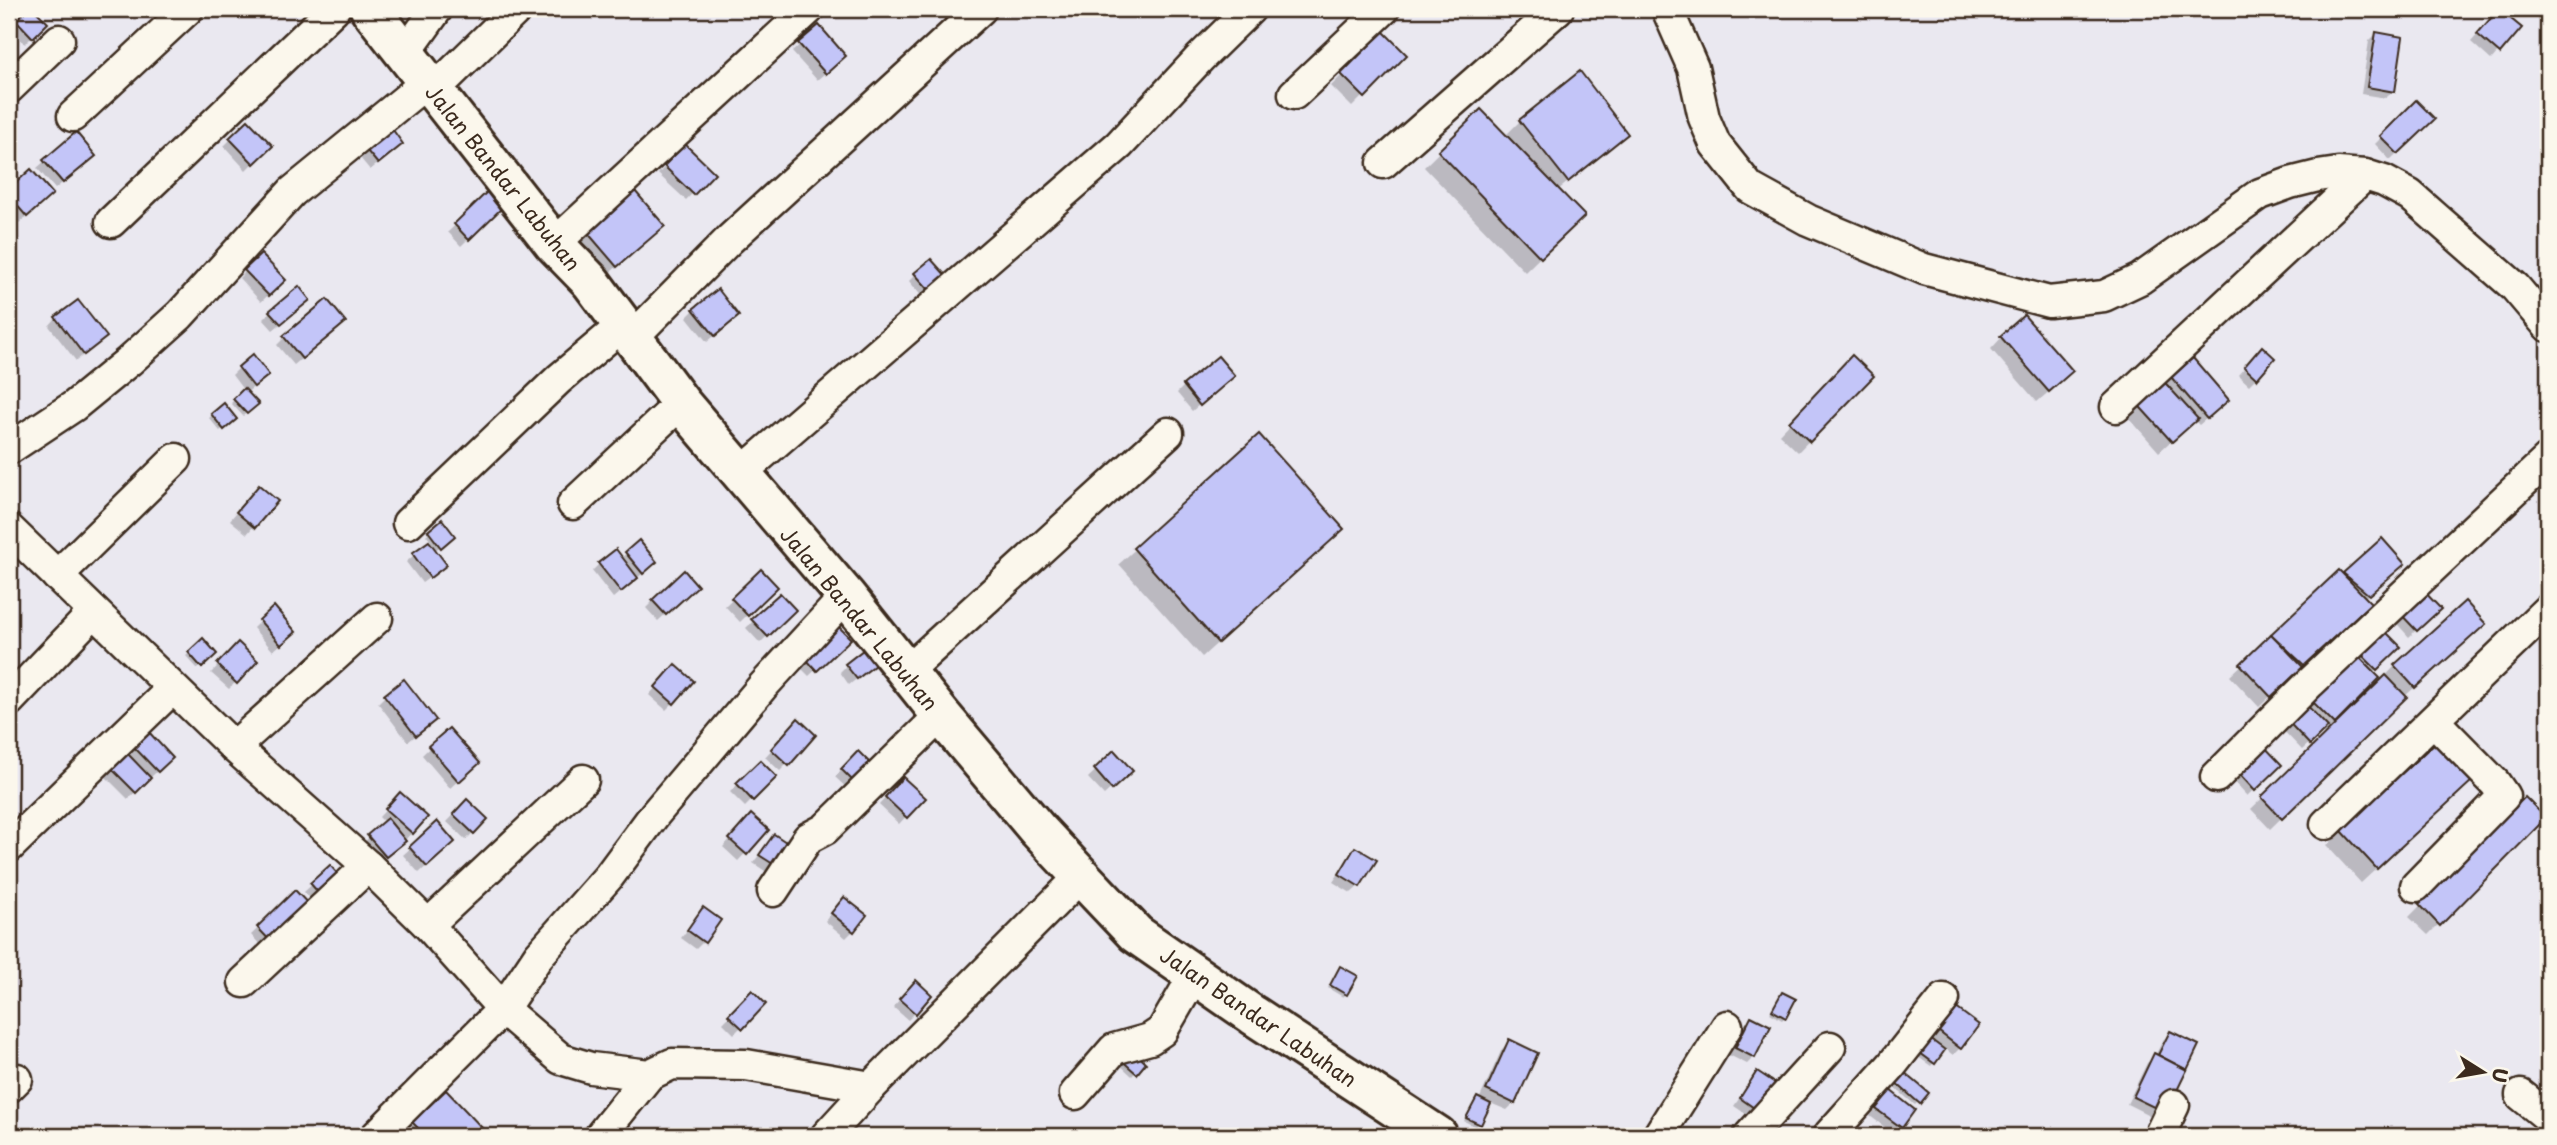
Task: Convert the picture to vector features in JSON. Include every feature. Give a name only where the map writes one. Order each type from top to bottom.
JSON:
[{"type":"main road","name":"Jalan Bandar Labuhan","points":[[370,9],[554,244],[591,282],[681,403],[846,596],[1038,830],[1081,876],[1136,934],[1438,1136]]},
{"type":"street","points":[[73,116],[188,9]]},
{"type":"street","points":[[111,222],[334,9]]},
{"type":"street","points":[[421,76],[437,9]]},
{"type":"street","points":[[9,449],[74,406],[180,315],[292,192],[421,76],[517,9]]},
{"type":"street","points":[[554,244],[809,9]]},
{"type":"street","points":[[408,523],[559,379],[627,332],[981,9]]},
{"type":"street","points":[[742,472],[1119,145],[1250,9]]},
{"type":"street","points":[[1294,94],[1384,9]]},
{"type":"street","points":[[1383,163],[1558,9]]},
{"type":"street","points":[[1667,9],[1693,68],[1704,118],[1715,144],[1749,188],[1808,220],[1924,269],[2049,302],[2104,296],[2140,279],[2260,194],[2318,176],[2338,173],[2365,175],[2384,181],[2410,195],[2515,288],[2548,326]]},
{"type":"street","points":[[9,88],[59,40]]},
{"type":"street","points":[[2116,407],[2365,175]]},
{"type":"street","points":[[573,504],[681,403]]},
{"type":"street","points":[[906,671],[1168,433]]},
{"type":"street","points":[[58,576],[176,459]]},
{"type":"street","points":[[2216,777],[2310,683],[2548,459]]},
{"type":"street","points":[[13,540],[58,576],[172,689],[368,866],[428,925],[503,1009],[561,1059],[591,1068],[649,1075]]},
{"type":"street","points":[[376,1136],[503,1009],[539,955],[609,876],[655,814],[763,686],[846,596]]},
{"type":"street","points":[[2326,824],[2548,610]]},
{"type":"street","points":[[9,701],[94,612]]},
{"type":"street","points":[[234,747],[377,618]]},
{"type":"street","points":[[9,847],[172,689]]},
{"type":"street","points":[[773,891],[807,838],[825,828],[941,715]]},
{"type":"street","points":[[2416,886],[2504,796],[2434,721]]},
{"type":"street","points":[[428,925],[583,780]]},
{"type":"street","points":[[244,982],[368,866]]},
{"type":"street","points":[[826,1136],[871,1087],[1081,876]]},
{"type":"street","points":[[1075,1094],[1114,1049],[1150,1039],[1161,1031],[1195,974]]},
{"type":"street","points":[[1828,1136],[1891,1066],[1944,999]]},
{"type":"street","points":[[1658,1136],[1727,1026]]},
{"type":"street","points":[[1749,1136],[1830,1047]]},
{"type":"street","points":[[600,1136],[649,1075],[672,1065],[746,1065],[871,1087]]},
{"type":"street","points":[[2521,1095],[2548,1117]]},
{"type":"street","points":[[2159,1136],[2174,1105]]},
{"type":"building","points":[[28,9],[34,9],[48,23],[33,38],[16,20]]},
{"type":"building","points":[[2499,9],[2522,28],[2500,54],[2477,34]]},
{"type":"building","points":[[819,25],[846,56],[826,74],[798,43]]},
{"type":"building","points":[[1383,31],[1407,55],[1365,98],[1341,74]]},
{"type":"building","points":[[2376,32],[2403,37],[2395,92],[2367,87]]},
{"type":"building","points":[[1580,71],[1628,134],[1568,182],[1519,120]]},
{"type":"building","points":[[2416,100],[2435,119],[2398,154],[2380,136]]},
{"type":"building","points":[[1481,109],[1585,216],[1541,258],[1438,151]]},
{"type":"building","points":[[248,120],[273,146],[254,164],[229,138]]},
{"type":"building","points":[[393,130],[403,144],[378,164],[367,151]]},
{"type":"building","points":[[76,132],[96,156],[63,183],[43,160]]},
{"type":"building","points":[[685,144],[715,173],[694,195],[664,166]]},
{"type":"building","points":[[31,169],[53,194],[27,217],[9,196],[9,189]]},
{"type":"building","points":[[491,188],[506,204],[469,240],[454,224]]},
{"type":"building","points":[[635,191],[665,226],[617,267],[587,232]]},
{"type":"building","points":[[261,254],[286,280],[269,296],[244,270]]},
{"type":"building","points":[[931,259],[948,278],[931,292],[914,273]]},
{"type":"building","points":[[299,286],[310,300],[281,324],[269,311]]},
{"type":"building","points":[[718,289],[739,316],[715,336],[693,309]]},
{"type":"building","points":[[327,299],[346,322],[302,359],[283,336]]},
{"type":"building","points":[[78,300],[107,337],[84,355],[55,317]]},
{"type":"building","points":[[2024,315],[2073,371],[2049,392],[2000,336]]},
{"type":"building","points":[[2262,346],[2275,358],[2257,379],[2244,367]]},
{"type":"building","points":[[253,354],[269,375],[254,387],[238,367]]},
{"type":"building","points":[[1852,355],[1874,376],[1810,442],[1789,422]]},
{"type":"building","points":[[1218,356],[1235,376],[1200,406],[1183,385]]},
{"type":"building","points":[[2193,358],[2229,400],[2207,419],[2171,377]]},
{"type":"building","points":[[2158,375],[2198,419],[2172,442],[2132,398]]},
{"type":"building","points":[[244,388],[259,404],[247,414],[233,399]]},
{"type":"building","points":[[224,403],[237,419],[224,430],[211,414]]},
{"type":"building","points":[[1259,434],[1344,529],[1218,643],[1133,548]]},
{"type":"building","points":[[259,485],[278,501],[255,528],[236,512]]},
{"type":"building","points":[[442,519],[455,536],[441,548],[428,531]]},
{"type":"building","points":[[2382,538],[2405,564],[2369,595],[2343,573]]},
{"type":"building","points":[[639,540],[657,562],[643,574],[625,552]]},
{"type":"building","points":[[429,541],[447,565],[430,578],[412,553]]},
{"type":"building","points":[[616,549],[638,578],[621,592],[598,563]]},
{"type":"building","points":[[761,569],[778,587],[748,616],[731,598]]},
{"type":"building","points":[[684,570],[698,586],[666,615],[652,600]]},
{"type":"building","points":[[2339,570],[2371,603],[2304,665],[2271,634]]},
{"type":"building","points":[[2420,587],[2441,609],[2417,631],[2396,609]]},
{"type":"building","points":[[780,593],[796,610],[768,637],[751,619]]},
{"type":"building","points":[[2465,601],[2486,624],[2415,688],[2394,665]]},
{"type":"building","points":[[274,606],[296,632],[281,645],[259,620]]},
{"type":"building","points":[[2378,624],[2401,647],[2377,670],[2355,648]]},
{"type":"building","points":[[839,627],[851,639],[817,671],[805,658]]},
{"type":"building","points":[[2271,634],[2303,667],[2271,697],[2240,664]]},
{"type":"building","points":[[203,638],[217,654],[202,668],[188,652]]},
{"type":"building","points":[[238,642],[258,661],[237,684],[217,664]]},
{"type":"building","points":[[872,643],[884,658],[857,679],[845,664]]},
{"type":"building","points":[[2349,647],[2380,678],[2335,724],[2304,693]]},
{"type":"building","points":[[675,664],[694,681],[674,704],[655,687]]},
{"type":"building","points":[[2386,675],[2407,697],[2282,819],[2261,797]]},
{"type":"building","points":[[404,679],[436,720],[416,736],[384,695]]},
{"type":"building","points":[[2299,697],[2328,727],[2310,745],[2281,714]]},
{"type":"building","points":[[798,718],[816,735],[789,766],[771,749]]},
{"type":"building","points":[[449,728],[480,763],[459,782],[428,746]]},
{"type":"building","points":[[147,730],[173,758],[158,772],[132,745]]},
{"type":"building","points":[[2437,741],[2473,780],[2377,869],[2341,830]]},
{"type":"building","points":[[2260,742],[2282,765],[2255,791],[2234,768]]},
{"type":"building","points":[[1114,750],[1133,771],[1112,790],[1094,769]]},
{"type":"building","points":[[858,751],[876,769],[859,787],[841,769]]},
{"type":"building","points":[[127,753],[151,778],[136,793],[112,769]]},
{"type":"building","points":[[760,760],[777,777],[753,801],[736,783]]},
{"type":"building","points":[[903,777],[926,798],[907,818],[885,797]]},
{"type":"building","points":[[400,792],[428,817],[413,834],[385,809]]},
{"type":"building","points":[[2525,797],[2546,818],[2440,926],[2419,904]]},
{"type":"building","points":[[467,799],[488,819],[474,834],[453,814]]},
{"type":"building","points":[[751,814],[769,830],[747,855],[729,839]]},
{"type":"building","points":[[387,818],[406,841],[386,857],[367,835]]},
{"type":"building","points":[[437,821],[455,842],[427,867],[409,847]]},
{"type":"building","points":[[774,834],[798,850],[784,871],[759,855]]},
{"type":"building","points":[[1355,847],[1377,860],[1360,887],[1339,874]]},
{"type":"building","points":[[330,865],[344,881],[324,899],[310,883]]},
{"type":"building","points":[[295,890],[313,909],[275,946],[257,927]]},
{"type":"building","points":[[844,897],[867,915],[854,932],[831,913]]},
{"type":"building","points":[[703,907],[721,920],[705,943],[687,930]]},
{"type":"building","points":[[1340,966],[1358,976],[1347,995],[1330,985]]},
{"type":"building","points":[[916,980],[932,995],[916,1014],[899,999]]},
{"type":"building","points":[[752,990],[766,1004],[743,1029],[728,1015]]},
{"type":"building","points":[[1782,992],[1796,999],[1786,1018],[1772,1010]]},
{"type":"building","points":[[1951,1004],[1979,1025],[1961,1049],[1933,1027]]},
{"type":"building","points":[[1751,1016],[1771,1026],[1755,1058],[1735,1048]]},
{"type":"building","points":[[2170,1031],[2199,1045],[2187,1070],[2158,1055]]},
{"type":"building","points":[[1926,1036],[1945,1050],[1935,1064],[1916,1050]]},
{"type":"building","points":[[1509,1039],[1538,1053],[1515,1104],[1486,1090]]},
{"type":"building","points":[[1129,1047],[1146,1063],[1137,1074],[1119,1058]]},
{"type":"building","points":[[2154,1053],[2187,1070],[2166,1113],[2133,1097]]},
{"type":"building","points":[[1757,1071],[1775,1083],[1757,1110],[1740,1098]]},
{"type":"building","points":[[1904,1072],[1929,1093],[1920,1104],[1895,1082]]},
{"type":"building","points":[[446,1090],[484,1130],[477,1136],[426,1136],[412,1122]]},
{"type":"building","points":[[1890,1090],[1915,1110],[1902,1128],[1876,1109]]},
{"type":"building","points":[[1477,1097],[1491,1104],[1481,1125],[1466,1118]]}]
